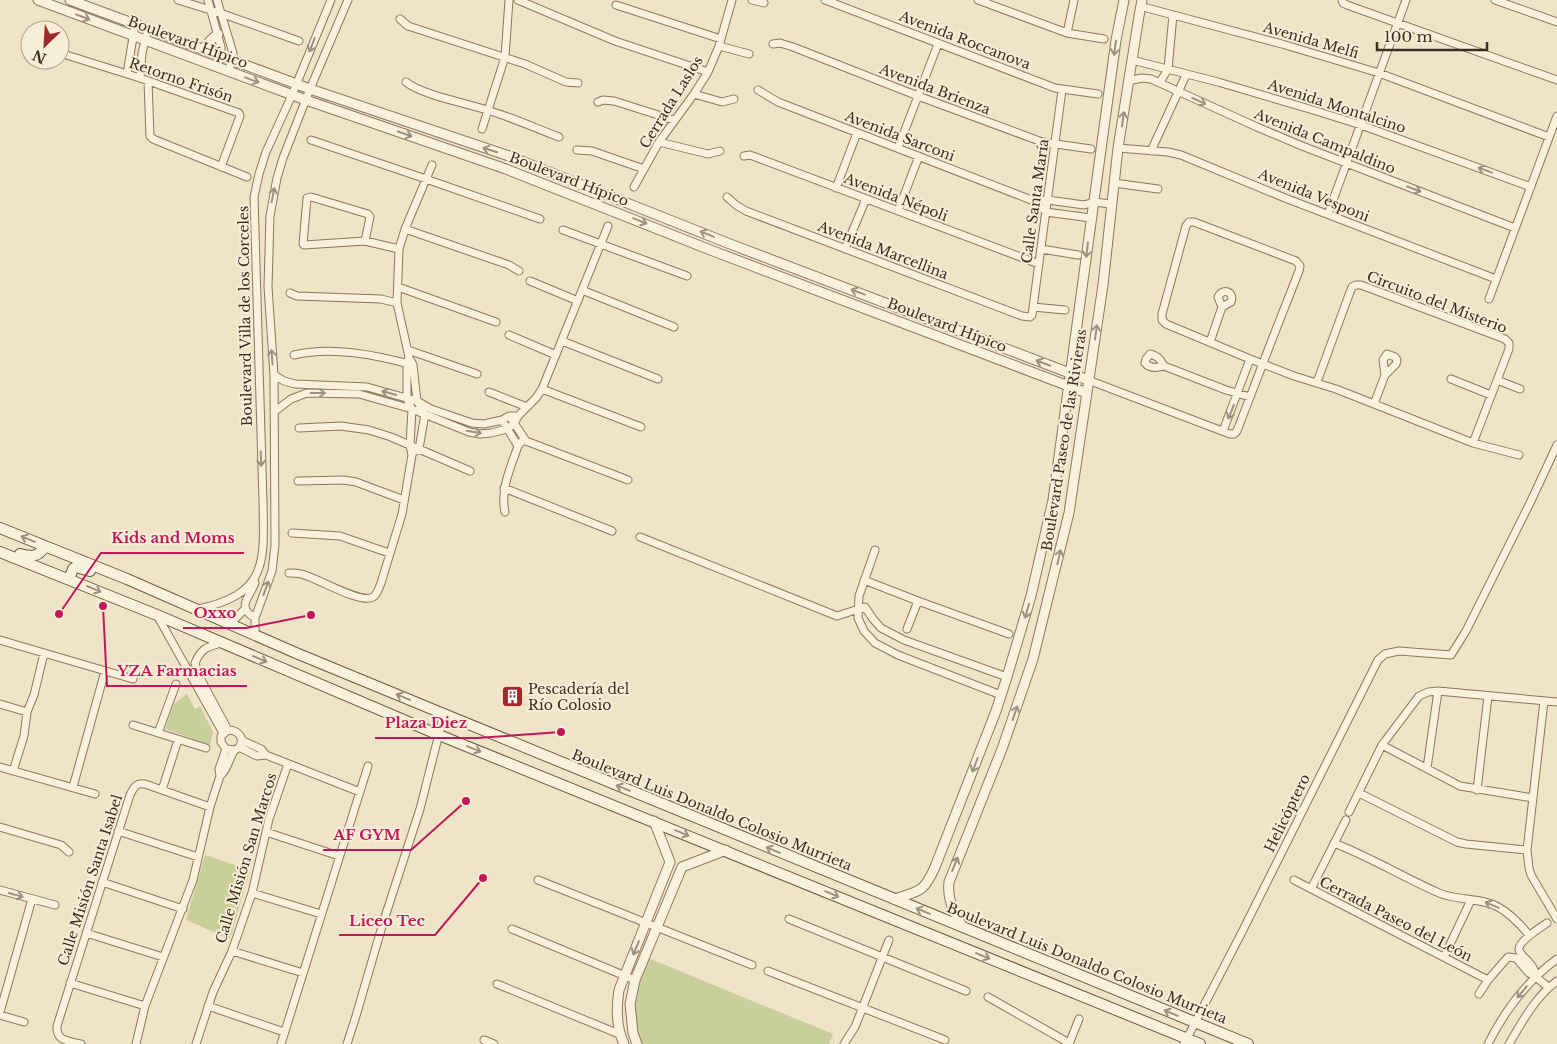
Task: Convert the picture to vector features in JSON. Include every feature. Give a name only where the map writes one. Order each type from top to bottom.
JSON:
[{"type":"main road","name":"Boulevard Luis Donaldo Colosio Murrieta","points":[[0,528],[160,593],[444,714],[1248,1044]]},
{"type":"main road","points":[[0,551],[35,557],[45,546]]},
{"type":"main road","points":[[0,551],[157,615],[439,735],[726,850],[1186,1041],[1200,1044]]},
{"type":"main road","points":[[69,579],[73,569],[79,567],[125,585],[160,593]]},
{"type":"main road","points":[[813,886],[820,869]]},
{"type":"street","name":"Boulevard Hípico","points":[[38,0],[292,95],[506,169],[713,251],[1087,393]]},
{"type":"street","name":"Boulevard Hípico","points":[[70,0],[310,89],[508,156],[1088,380]]},
{"type":"street","points":[[178,0],[298,41]]},
{"type":"street","points":[[208,0],[210,10],[233,53],[233,61],[227,71]]},
{"type":"street","points":[[215,66],[221,56],[222,33],[217,0]]},
{"type":"street","name":"Boulevard Villa de los Corceles","points":[[245,609],[247,598],[255,583],[254,580],[261,561],[263,543],[254,197],[266,152],[331,0]]},
{"type":"street","name":"Boulevard Villa de los Corceles","points":[[256,635],[256,618],[274,563],[275,545],[274,375],[268,287],[272,197],[283,158],[348,0]]},
{"type":"street","points":[[482,129],[505,57],[509,0]]},
{"type":"street","points":[[518,0],[615,41],[708,72]]},
{"type":"street","name":"Cerrada Laslos","points":[[634,187],[659,142],[708,72],[720,42],[732,0]]},
{"type":"street","points":[[752,0],[764,4]]},
{"type":"street","name":"Avenida Roccanova","points":[[825,0],[1062,90],[1098,94]]},
{"type":"street","points":[[978,0],[1067,33],[1104,39]]},
{"type":"street","points":[[1067,33],[1074,0]]},
{"type":"street","name":"Boulevard Paseo de las Rivieras","points":[[894,899],[921,890],[928,882],[945,844],[1001,695],[1031,596],[1053,500],[1116,40],[1124,0]]},
{"type":"street","points":[[1328,214],[1406,0]]},
{"type":"street","points":[[1495,0],[1557,22]]},
{"type":"street","points":[[1343,2],[1557,80]]},
{"type":"street","name":"Boulevard Paseo de las Rivieras","points":[[962,926],[949,901],[949,882],[1002,749],[1033,659],[1069,513],[1102,285],[1128,81],[1139,16],[1145,4]]},
{"type":"street","name":"Avenida Melfi","points":[[1145,4],[1173,15],[1282,44],[1379,73],[1549,137]]},
{"type":"street","points":[[616,5],[749,54]]},
{"type":"street","points":[[1121,14],[1131,12],[1139,16]]},
{"type":"street","points":[[1160,82],[1168,69],[1173,15]]},
{"type":"street","points":[[400,19],[408,26],[525,64],[566,82],[578,83]]},
{"type":"street","points":[[127,74],[135,25]]},
{"type":"street","points":[[140,78],[144,40],[148,29]]},
{"type":"street","points":[[204,49],[211,40],[222,33]]},
{"type":"street","name":"Avenida Brienza","points":[[773,44],[793,47],[1042,142],[1091,149]]},
{"type":"street","points":[[898,148],[938,44]]},
{"type":"street","name":"Retorno Frisón","points":[[70,56],[140,78],[240,114],[221,166]]},
{"type":"street","name":"Avenida Montalcino","points":[[1132,60],[1256,93],[1361,125],[1531,187]]},
{"type":"street","points":[[1148,78],[1152,65]]},
{"type":"street","points":[[1151,151],[1186,75]]},
{"type":"street","name":"Avenida Campaldino","points":[[1128,81],[1148,78],[1160,82],[1257,127],[1347,164],[1516,228]]},
{"type":"street","points":[[148,81],[150,136],[155,140],[247,177]]},
{"type":"street","points":[[406,82],[441,97],[489,110],[559,137]]},
{"type":"street","name":"Avenida Sarconi","points":[[758,90],[778,102],[1034,201],[1046,212]]},
{"type":"street","name":"Calle Santa María","points":[[1032,315],[1062,90]]},
{"type":"street","points":[[694,94],[722,102],[734,99]]},
{"type":"street","points":[[598,102],[603,100],[614,101],[674,120]]},
{"type":"street","points":[[1489,299],[1557,116]]},
{"type":"street","points":[[836,188],[857,133]]},
{"type":"street","points":[[311,140],[540,219]]},
{"type":"street","points":[[659,142],[708,154],[720,152]]},
{"type":"street","name":"Avenida Vesponi","points":[[1118,148],[1168,152],[1194,160],[1496,279]]},
{"type":"street","points":[[577,150],[592,151],[644,169]]},
{"type":"street","name":"Avenida Népoli","points":[[744,156],[750,155],[1039,264]]},
{"type":"street","points":[[898,211],[919,156]]},
{"type":"street","points":[[412,455],[419,449],[425,414],[417,401],[397,303],[399,248],[432,165]]},
{"type":"street","points":[[1114,183],[1158,189]]},
{"type":"street","points":[[365,241],[370,218],[368,214],[311,196],[307,198],[302,244],[365,241],[399,248]]},
{"type":"street","points":[[607,208],[611,197]]},
{"type":"street","name":"Avenida Marcellina","points":[[727,197],[740,208],[845,249],[1022,316],[1028,318],[1032,315]]},
{"type":"street","points":[[845,249],[866,199]]},
{"type":"street","name":"Avenida Sarconi","points":[[1034,201],[1048,200],[1084,205],[1094,202],[1111,204]]},
{"type":"street","points":[[1046,212],[1091,218]]},
{"type":"street","points":[[1088,380],[1230,434],[1234,434],[1237,431],[1250,397],[1263,364],[1299,271],[1300,266],[1296,261],[1194,222],[1189,222],[1186,226],[1162,314],[1162,320],[1166,324],[1250,359],[1263,364],[1294,376],[1317,382],[1472,443],[1519,455]]},
{"type":"street","points":[[274,412],[291,399],[307,393],[359,394],[412,409],[455,427],[480,434],[507,429],[514,424],[518,416],[542,389],[608,226]]},
{"type":"street","points":[[405,229],[519,271]]},
{"type":"street","points":[[563,230],[687,276]]},
{"type":"street","points":[[1041,249],[1078,255]]},
{"type":"street","points":[[530,281],[578,301]]},
{"type":"street","name":"Circuito del Misterio","points":[[1317,382],[1352,287],[1356,284],[1505,340],[1509,343],[1509,349],[1472,443]]},
{"type":"street","points":[[398,286],[496,322]]},
{"type":"street","points":[[256,288],[268,287]]},
{"type":"street","points":[[582,290],[674,328]]},
{"type":"street","points":[[290,293],[297,296],[381,299],[397,303]]},
{"type":"street","points":[[1033,307],[1064,310]]},
{"type":"street","points":[[1210,342],[1222,307]]},
{"type":"street","points":[[510,335],[556,355]]},
{"type":"street","points":[[562,341],[658,378]]},
{"type":"street","points":[[294,355],[311,352],[360,352],[409,358],[477,374]]},
{"type":"street","points":[[289,573],[302,574],[351,595],[367,599],[373,598],[377,593],[399,527],[412,455],[410,445],[412,409],[407,399],[409,358]]},
{"type":"street","points":[[1223,431],[1250,359]]},
{"type":"street","points":[[1164,366],[1226,390],[1250,397]]},
{"type":"street","points":[[1374,404],[1385,374]]},
{"type":"street","points":[[274,375],[289,383],[356,386],[373,389],[417,401],[431,409],[472,423],[484,424],[510,416],[518,416]]},
{"type":"street","points":[[1451,379],[1491,395]]},
{"type":"street","points":[[1497,380],[1520,389]]},
{"type":"street","points":[[542,389],[641,427]]},
{"type":"street","points":[[489,392],[527,407]]},
{"type":"street","points":[[510,416],[526,441],[628,480]]},
{"type":"street","points":[[502,420],[518,446]]},
{"type":"street","points":[[260,424],[274,425]]},
{"type":"street","points":[[299,428],[341,426],[369,430],[391,437],[470,471]]},
{"type":"street","points":[[506,512],[504,488],[518,446],[522,441],[526,441]]},
{"type":"street","name":"Helicóptero","points":[[1186,1041],[1378,660],[1385,654],[1399,651],[1451,655],[1470,623],[1557,445]]},
{"type":"street","points":[[298,481],[344,480],[356,482],[404,500]]},
{"type":"street","points":[[504,488],[612,531]]},
{"type":"street","points":[[292,533],[340,536],[390,553]]},
{"type":"street","points":[[640,537],[837,616],[865,607],[881,628],[904,640],[1007,677]]},
{"type":"street","points":[[875,550],[859,596],[858,618],[864,631],[875,643],[898,655],[1001,695]]},
{"type":"street","points":[[261,561],[274,563]]},
{"type":"street","points":[[198,609],[210,607],[234,596],[254,580]]},
{"type":"street","points":[[864,580],[1009,634]]},
{"type":"street","points":[[907,629],[918,600]]},
{"type":"street","points":[[230,624],[245,609],[256,618]]},
{"type":"street","points":[[157,615],[225,732]]},
{"type":"street","points":[[0,640],[133,679]]},
{"type":"street","points":[[221,643],[208,646],[202,651],[195,663],[198,674],[225,732]]},
{"type":"street","points":[[13,770],[24,736],[27,712],[34,695],[44,653]]},
{"type":"street","points":[[74,787],[105,671]]},
{"type":"street","points":[[158,733],[176,684]]},
{"type":"street","points":[[1427,768],[1438,691]]},
{"type":"street","points":[[1349,812],[1382,745],[1419,696],[1428,692],[1438,691],[1557,702]]},
{"type":"street","points":[[1477,790],[1488,696]]},
{"type":"street","points":[[1544,701],[1527,850],[1531,875],[1557,919]]},
{"type":"street","points":[[0,704],[27,712]]},
{"type":"street","points":[[347,1044],[383,923],[420,809],[444,714]]},
{"type":"street","points":[[133,725],[206,748]]},
{"type":"street","points":[[220,776],[226,771],[238,746],[241,736],[237,732],[225,732],[221,736],[221,742],[226,749]]},
{"type":"street","points":[[162,790],[178,740]]},
{"type":"street","points":[[1382,745],[1460,786],[1532,798]]},
{"type":"street","points":[[226,749],[238,746]]},
{"type":"street","name":"Calle Misión San Marcos","points":[[238,746],[261,750],[266,756],[360,792]]},
{"type":"street","points":[[136,1044],[145,1006],[193,880],[210,807],[220,776],[219,769],[226,749]]},
{"type":"street","name":"Calle Misión San Marcos","points":[[196,1044],[208,1006],[232,951],[252,893],[266,832],[288,764]]},
{"type":"street","points":[[281,1044],[368,766]]},
{"type":"street","points":[[0,767],[95,794]]},
{"type":"street","name":"Calle Misión Santa Isabel","points":[[81,1044],[58,1036],[56,1032],[57,1026],[130,794],[139,783],[210,807]]},
{"type":"street","points":[[1359,793],[1457,842],[1527,850]]},
{"type":"street","points":[[1311,889],[1346,820]]},
{"type":"street","points":[[654,821],[670,862],[682,868]]},
{"type":"street","points":[[0,827],[61,845],[69,852]]},
{"type":"street","points":[[118,831],[198,857]]},
{"type":"street","points":[[266,832],[339,856]]},
{"type":"street","points":[[1334,843],[1440,893],[1471,900],[1486,901],[1506,912],[1529,935]]},
{"type":"street","points":[[637,1044],[633,1033],[630,1004],[635,980],[670,893],[682,868],[726,850]]},
{"type":"street","points":[[624,1044],[620,1034],[616,1005],[619,990],[670,862]]},
{"type":"street","points":[[538,880],[752,965]]},
{"type":"street","name":"Cerrada Paseo del León","points":[[1294,880],[1488,980]]},
{"type":"street","points":[[102,882],[183,909]]},
{"type":"street","points":[[660,889],[670,893]]},
{"type":"street","points":[[0,890],[55,905]]},
{"type":"street","points":[[252,893],[321,914]]},
{"type":"street","points":[[24,1022],[0,1013],[32,899]]},
{"type":"street","points":[[1444,957],[1471,900]]},
{"type":"street","points":[[789,919],[966,991]]},
{"type":"street","points":[[1536,977],[1536,969],[1519,951],[1521,944],[1529,935],[1546,923]]},
{"type":"street","points":[[512,930],[635,980]]},
{"type":"street","points":[[86,933],[163,957]]},
{"type":"street","points":[[844,1044],[852,1034],[889,940]]},
{"type":"street","points":[[232,951],[303,973]]},
{"type":"street","points":[[1479,994],[1488,980],[1511,956],[1516,958],[1529,973],[1548,987]]},
{"type":"street","points":[[1488,1044],[1512,1004],[1545,968],[1557,959]]},
{"type":"street","points":[[768,971],[946,1040]]},
{"type":"street","points":[[1509,1044],[1527,1014],[1548,987],[1557,981]]},
{"type":"street","points":[[70,983],[145,1006]]},
{"type":"street","points":[[497,984],[620,1034]]},
{"type":"street","points":[[988,997],[1069,1044],[1079,1019]]},
{"type":"street","points":[[208,1006],[284,1032]]},
{"type":"street","points":[[484,1040],[494,1044]]},
{"type":"green space","points":[[187,694],[195,709],[200,706],[213,732],[210,745],[165,729],[174,704]]},
{"type":"green space","points":[[205,855],[250,870],[230,939],[186,920]]},
{"type":"green space","points":[[648,958],[833,1034],[829,1044],[640,1044],[634,1010],[637,991]]},
{"type":"place","name":"YZA Farmacias","points":[[103,606]]},
{"type":"place","name":"Kids and Moms","points":[[59,614]]},
{"type":"place","name":"Oxxo","points":[[311,615]]},
{"type":"place","name":"Pescadería del Río Colosio","points":[[512,697]]},
{"type":"place","name":"Plaza Diez","points":[[561,732]]},
{"type":"place","name":"AF GYM","points":[[466,801]]},
{"type":"place","name":"Liceo Tec","points":[[483,878]]}]
